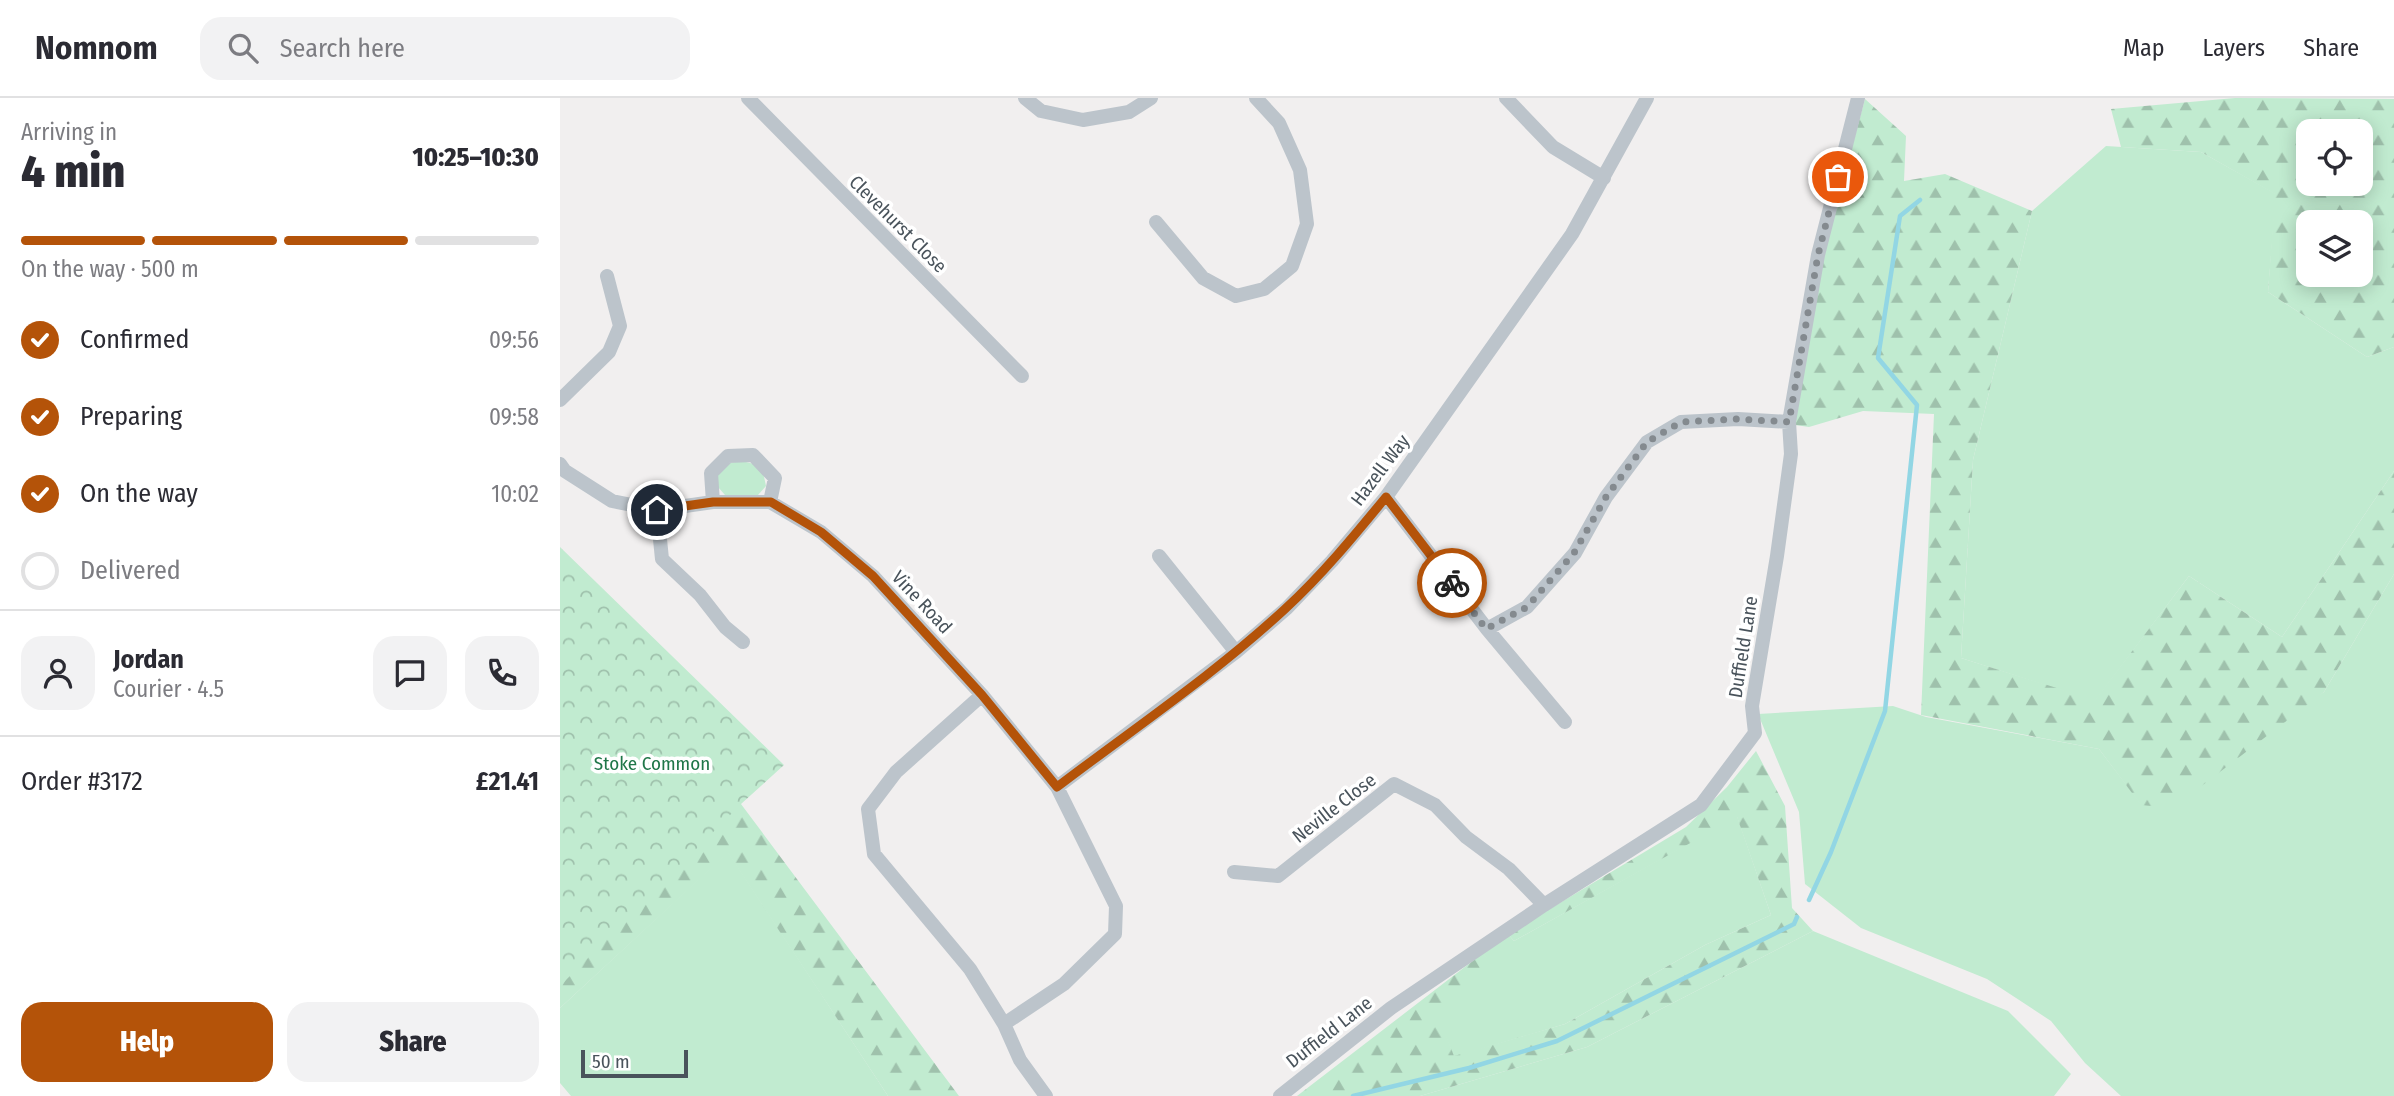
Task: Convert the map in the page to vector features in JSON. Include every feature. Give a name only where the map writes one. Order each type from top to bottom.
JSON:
[{"type":"street","name":"Clevehurst Close","points":[[748,98],[1022,376]]},
{"type":"street","points":[[1025,98],[1041,111],[1083,120],[1129,112],[1151,98]]},
{"type":"street","points":[[1156,222],[1203,278],[1236,296],[1264,289],[1293,266],[1307,224],[1300,170],[1279,123],[1256,98]]},
{"type":"street","points":[[1506,98],[1553,147],[1604,178]]},
{"type":"street","name":"Hazell Way","points":[[1057,787],[1236,652],[1332,562],[1386,497],[1572,234],[1647,98]]},
{"type":"street","name":"Duffield Lane","points":[[1280,1096],[1391,1008],[1544,905],[1701,805],[1755,733],[1752,706],[1791,454],[1789,422],[1818,255],[1858,98]]},
{"type":"street","points":[[560,400],[609,352],[620,326],[607,276]]},
{"type":"street","points":[[1486,629],[1527,607],[1574,553],[1606,497],[1647,442],[1681,422],[1738,419],[1789,422]]},
{"type":"street","points":[[560,464],[565,471],[612,501],[657,510],[713,502],[771,502],[775,478],[753,455],[728,456],[711,473],[713,502]]},
{"type":"street","points":[[1386,497],[1486,629],[1565,722]]},
{"type":"street","name":"Vine Road","points":[[771,502],[821,532],[873,576],[982,695],[1057,787],[1116,906],[1115,934],[1064,984],[1004,1024]]},
{"type":"street","points":[[657,510],[662,559],[700,594],[725,626],[743,642]]},
{"type":"street","points":[[1159,556],[1236,652]]},
{"type":"street","points":[[982,695],[897,772],[868,809],[874,854],[970,969],[1004,1024],[1020,1060],[1046,1096]]},
{"type":"street","name":"Neville Close","points":[[1234,872],[1278,876],[1394,784],[1435,805],[1466,837],[1509,869],[1544,905]]},
{"type":"green space","points":[[2235,98],[2394,99],[2394,347],[2367,357],[2268,292],[2275,194],[2201,152],[2121,147],[2111,109]]},
{"type":"green space","points":[[1865,99],[1906,136],[1904,181],[1945,174],[2032,211],[1973,460],[1961,658],[2095,700],[2189,576],[2282,637],[2394,471],[2394,574],[2324,692],[2173,808],[2141,805],[2099,749],[1921,715],[1934,414],[1863,411],[1809,427],[1795,425],[1822,257]]},
{"type":"green space","points":[[2106,146],[2201,152],[2276,194],[2268,292],[2367,357],[2394,347],[2394,471],[2282,637],[2189,576],[2095,701],[1961,658],[1973,460],[2032,211]]},
{"type":"green space","points":[[742,461],[754,464],[763,472],[766,486],[758,495],[725,495],[718,487],[716,475],[729,463]]},
{"type":"green space","name":"Stoke Common","points":[[560,547],[784,765],[741,804],[560,986]]},
{"type":"green space","points":[[2394,574],[2394,1096],[2121,1096],[2085,1063],[2051,1021],[1987,979],[1861,928],[1805,884],[1799,812],[1758,714],[1893,706],[1926,717],[2099,749],[2141,804],[2324,692]]},
{"type":"green space","name":"Stoke Common","points":[[560,580],[674,707],[741,804],[959,1096],[888,1096],[728,853],[560,1008]]},
{"type":"green space","points":[[1756,751],[1785,806],[1792,908],[1813,931],[1587,1047],[1420,1096],[1297,1096],[1483,953],[1488,959],[1441,1022],[1454,1056],[1565,1024],[1705,945],[1771,915],[1737,817],[1514,941],[1508,934],[1686,827],[1727,787]]},
{"type":"green space","points":[[1737,816],[1771,915],[1705,945],[1565,1024],[1454,1057],[1440,1022],[1487,959],[1483,953],[1508,934],[1514,941]]},
{"type":"green space","points":[[728,852],[888,1096],[571,1096],[560,1083],[560,1008]]},
{"type":"green space","points":[[1813,931],[2008,1011],[2071,1074],[2054,1096],[1420,1096],[1587,1047]]},
{"type":"waterway","points":[[1809,900],[1831,852],[1885,711],[1917,405],[1878,358],[1900,216],[1920,200]]},
{"type":"waterway","points":[[1353,1096],[1469,1068],[1557,1041],[1794,924],[1797,917]]},
{"type":"way so far","points":[[1452,583],[1486,629],[1527,607],[1574,553],[1606,497],[1647,442],[1681,422],[1738,419],[1789,422],[1818,255],[1838,177]]},
{"type":"route","points":[[657,510],[713,502],[771,502],[821,532],[873,576],[982,695],[1057,787],[1236,652],[1332,562],[1386,497],[1452,583]]}]
